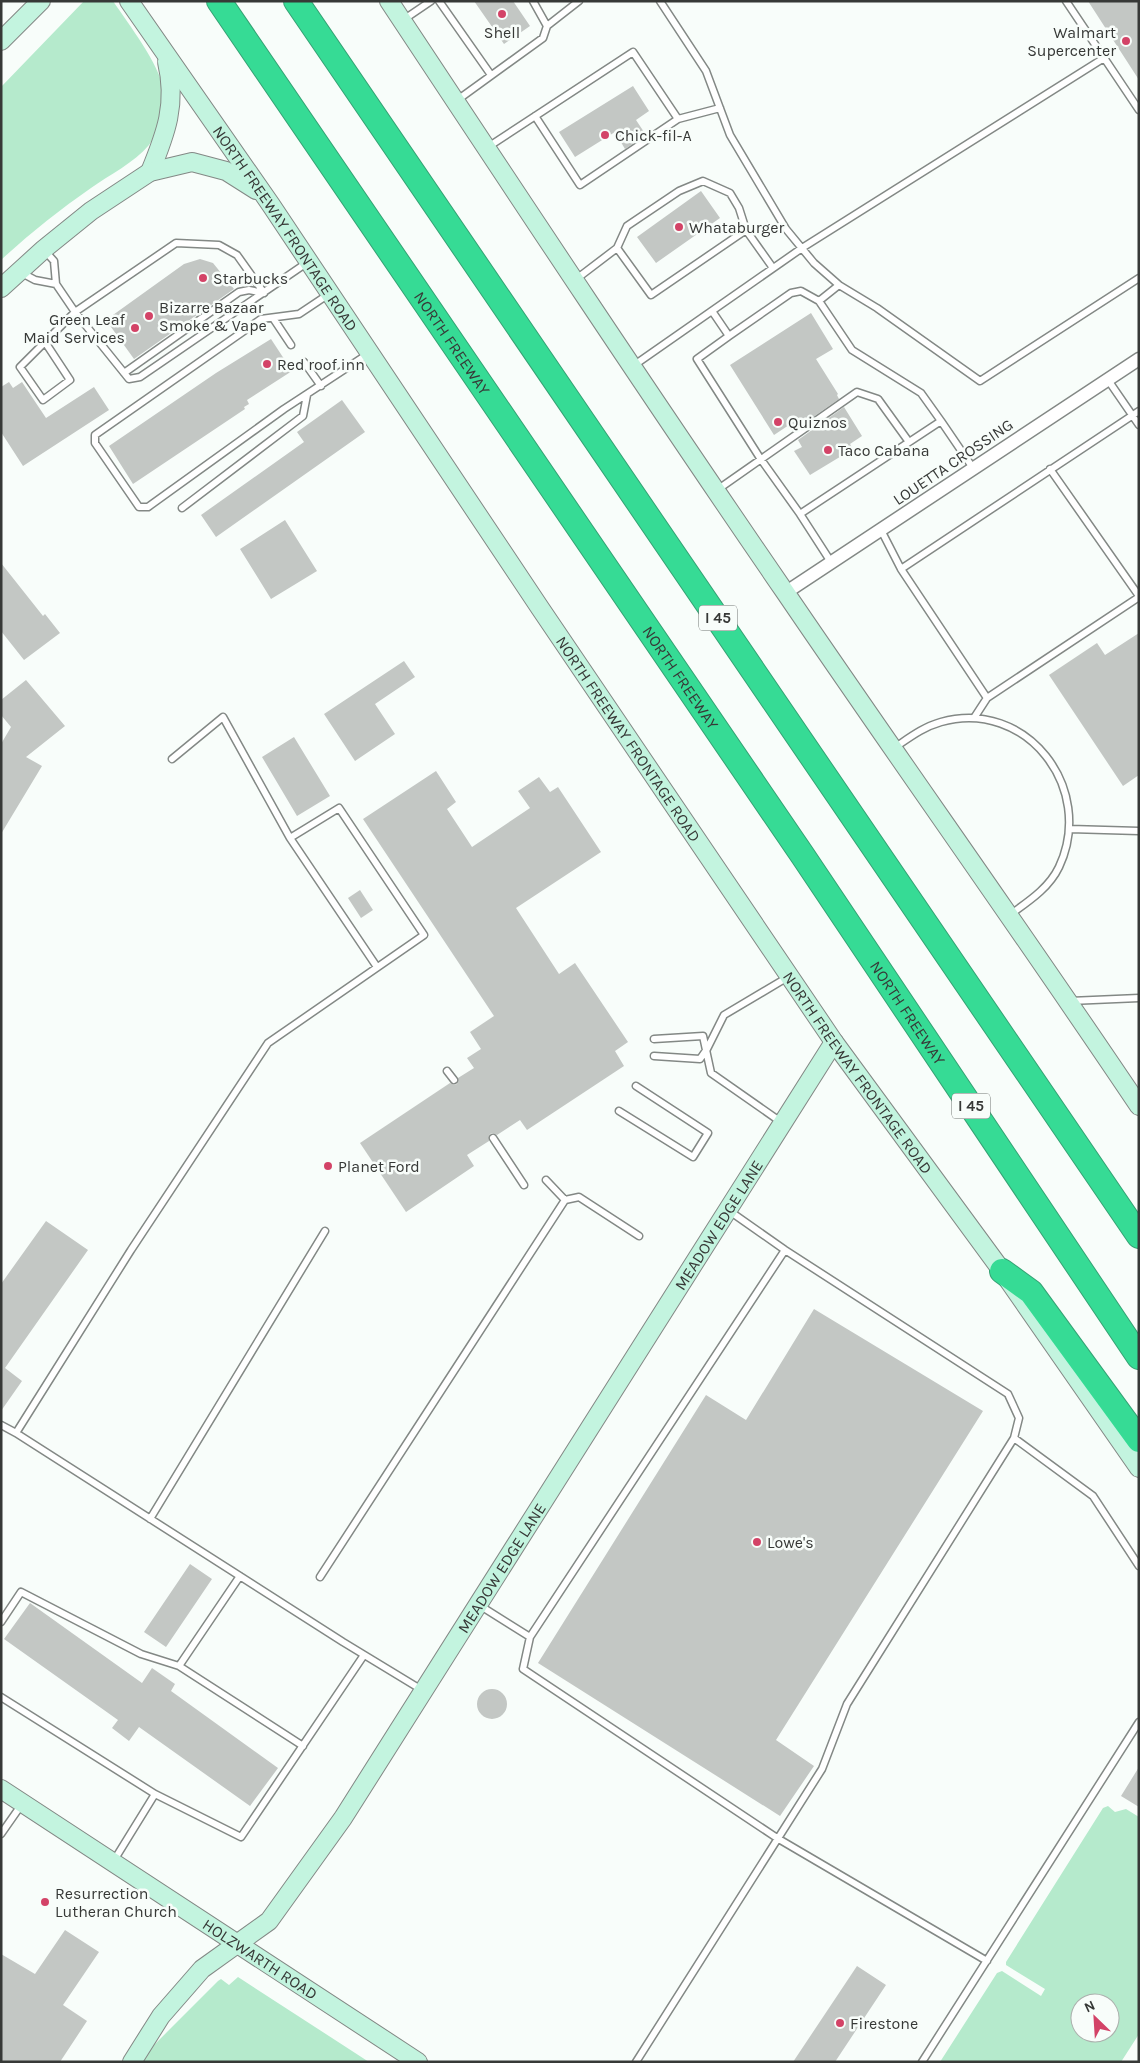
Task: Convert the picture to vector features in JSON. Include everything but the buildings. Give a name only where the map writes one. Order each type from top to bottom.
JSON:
[{"type":"highway","name":"NORTH FREEWAY","points":[[219,1],[803,856],[1139,1356]]},
{"type":"highway","name":"I 45","points":[[296,1],[1139,1236]]},
{"type":"highway","points":[[1002,1271],[1031,1292],[1139,1440]]},
{"type":"main road","points":[[6,36],[41,1]]},
{"type":"main road","name":"NORTH FREEWAY FRONTAGE ROAD","points":[[130,1],[263,194],[834,1042],[1002,1271],[1139,1468]]},
{"type":"main road","points":[[389,1],[485,148],[785,593],[1139,1106]]},
{"type":"main road","points":[[150,172],[164,138],[171,110],[171,78],[166,53]]},
{"type":"main road","points":[[1,288],[44,249],[91,211],[150,172],[192,162],[226,171],[263,194]]},
{"type":"main road","name":"MEADOW EDGE LANE","points":[[132,2062],[161,2016],[202,1969],[269,1921],[344,1818],[834,1042]]},
{"type":"main road","name":"HOLZWARTH ROAD","points":[[1,1790],[418,2062]]},
{"type":"street","name":"LOUETTA CROSSING","points":[[785,593],[1139,359]]},
{"type":"lane","points":[[402,21],[431,1]]},
{"type":"lane","points":[[439,1],[491,75]]},
{"type":"lane","points":[[533,1],[547,26]]},
{"type":"lane","points":[[455,102],[543,38],[547,26],[579,1]]},
{"type":"lane","points":[[660,1],[706,70],[736,146],[786,229],[839,285],[877,308],[980,381],[1139,278]]},
{"type":"lane","points":[[1066,1],[1139,110]]},
{"type":"lane","points":[[485,148],[633,52],[678,119]]},
{"type":"lane","points":[[632,366],[802,248],[1104,58]]},
{"type":"lane","points":[[535,116],[580,184],[678,119],[720,108]]},
{"type":"lane","points":[[574,280],[617,248],[627,226],[679,191],[703,181],[730,192],[739,208],[746,230],[774,268]]},
{"type":"lane","points":[[617,248],[652,295],[746,230]]},
{"type":"lane","points":[[45,342],[70,380],[43,400],[20,367],[45,342],[75,312],[176,243],[219,245],[237,254],[264,293]]},
{"type":"lane","points":[[44,249],[54,261],[56,284],[75,312],[129,379],[140,377],[308,262]]},
{"type":"lane","points":[[19,272],[35,280],[56,284]]},
{"type":"lane","points":[[819,301],[839,285]]},
{"type":"lane","points":[[124,373],[239,292],[249,290],[264,293]]},
{"type":"lane","points":[[831,562],[760,458],[697,359],[791,293],[801,291],[819,301],[852,350],[921,393],[973,468]]},
{"type":"lane","points":[[329,294],[299,314],[261,319],[95,435],[95,443],[139,508],[148,507],[284,410],[369,353]]},
{"type":"lane","points":[[712,311],[729,336]]},
{"type":"lane","points":[[272,318],[291,345]]},
{"type":"lane","points":[[304,362],[321,386]]},
{"type":"lane","points":[[1108,380],[1139,425]]},
{"type":"lane","points":[[716,491],[760,458],[857,392],[878,399],[909,442]]},
{"type":"lane","points":[[182,508],[303,416],[307,395]]},
{"type":"lane","points":[[901,569],[1139,411]]},
{"type":"lane","points":[[800,514],[941,421]]},
{"type":"lane","points":[[974,718],[987,698],[1139,597],[1050,469]]},
{"type":"lane","points":[[881,530],[901,569],[987,698]]},
{"type":"lane","points":[[172,759],[223,717],[290,838],[376,967]]},
{"type":"lane","points":[[893,748],[925,728],[941,722],[974,718],[991,720],[1005,726],[1037,745],[1052,764],[1063,783],[1068,799],[1070,829],[1059,867],[1048,884],[1009,915]]},
{"type":"lane","points":[[16,1433],[131,1250],[268,1043],[424,935],[339,808],[290,838]]},
{"type":"lane","points":[[1070,829],[1139,831]]},
{"type":"lane","points":[[654,1056],[700,1059],[724,1015],[789,976]]},
{"type":"lane","points":[[1069,1002],[1139,998]]},
{"type":"lane","points":[[654,1039],[703,1036],[711,1073],[782,1122]]},
{"type":"lane","points":[[447,1071],[454,1080]]},
{"type":"lane","points":[[619,1110],[693,1157],[708,1133],[636,1086]]},
{"type":"lane","points":[[493,1138],[524,1185]]},
{"type":"lane","points":[[546,1180],[565,1200]]},
{"type":"lane","points":[[320,1577],[565,1200],[578,1197],[639,1236]]},
{"type":"lane","points":[[636,2062],[822,1770],[847,1704],[1014,1438],[1019,1418],[1008,1394],[785,1250],[727,1210]]},
{"type":"lane","points":[[150,1518],[325,1231]]},
{"type":"lane","points":[[785,1250],[530,1638],[523,1669],[777,1838],[986,1961]]},
{"type":"lane","points":[[1,1425],[424,1691]]},
{"type":"lane","points":[[1014,1438],[1093,1496],[1139,1566]]},
{"type":"lane","points":[[179,1666],[240,1576]]},
{"type":"lane","points":[[1,1622],[21,1592],[142,1654],[179,1666],[303,1746]]},
{"type":"lane","points":[[478,1604],[530,1638]]},
{"type":"lane","points":[[1,1697],[155,1794],[241,1837],[364,1655]]},
{"type":"lane","points":[[922,2062],[1139,1722]]},
{"type":"lane","points":[[113,1863],[155,1794]]},
{"type":"lane","points":[[1,1834],[22,1803]]},
{"type":"green space","points":[[84,1],[113,1],[143,44],[156,68],[164,91],[165,98],[161,119],[156,133],[143,151],[56,214],[1,260],[1,87]]},
{"type":"green space","points":[[1108,1806],[1115,1812],[1126,1809],[1139,1817],[1139,2034],[1121,2062],[940,2062],[997,1973],[1002,1971],[1041,1996],[1045,1989],[1006,1965],[1006,1962],[1103,1808]]},
{"type":"green space","points":[[238,1977],[369,2062],[140,2062],[153,2046],[218,1981],[221,1979],[229,1985]]},
{"type":"place","name":"Shell","points":[[502,14]]},
{"type":"place","name":"Walmart Supercenter","points":[[1126,41]]},
{"type":"place","name":"Chick-fil-A","points":[[605,135]]},
{"type":"place","name":"Whataburger","points":[[679,227]]},
{"type":"place","name":"Starbucks","points":[[203,278]]},
{"type":"place","name":"Bizarre Bazaar Smoke & Vape","points":[[149,316]]},
{"type":"place","name":"Green Leaf Maid Services","points":[[135,328]]},
{"type":"place","name":"Red roof inn","points":[[267,364]]},
{"type":"place","name":"Quiznos","points":[[778,422]]},
{"type":"place","name":"Taco Cabana","points":[[828,450]]},
{"type":"place","name":"Planet Ford","points":[[328,1166]]},
{"type":"place","name":"Lowe's","points":[[757,1542]]},
{"type":"place","name":"Resurrection Lutheran Church","points":[[45,1902]]},
{"type":"place","name":"Firestone","points":[[840,2023]]}]
